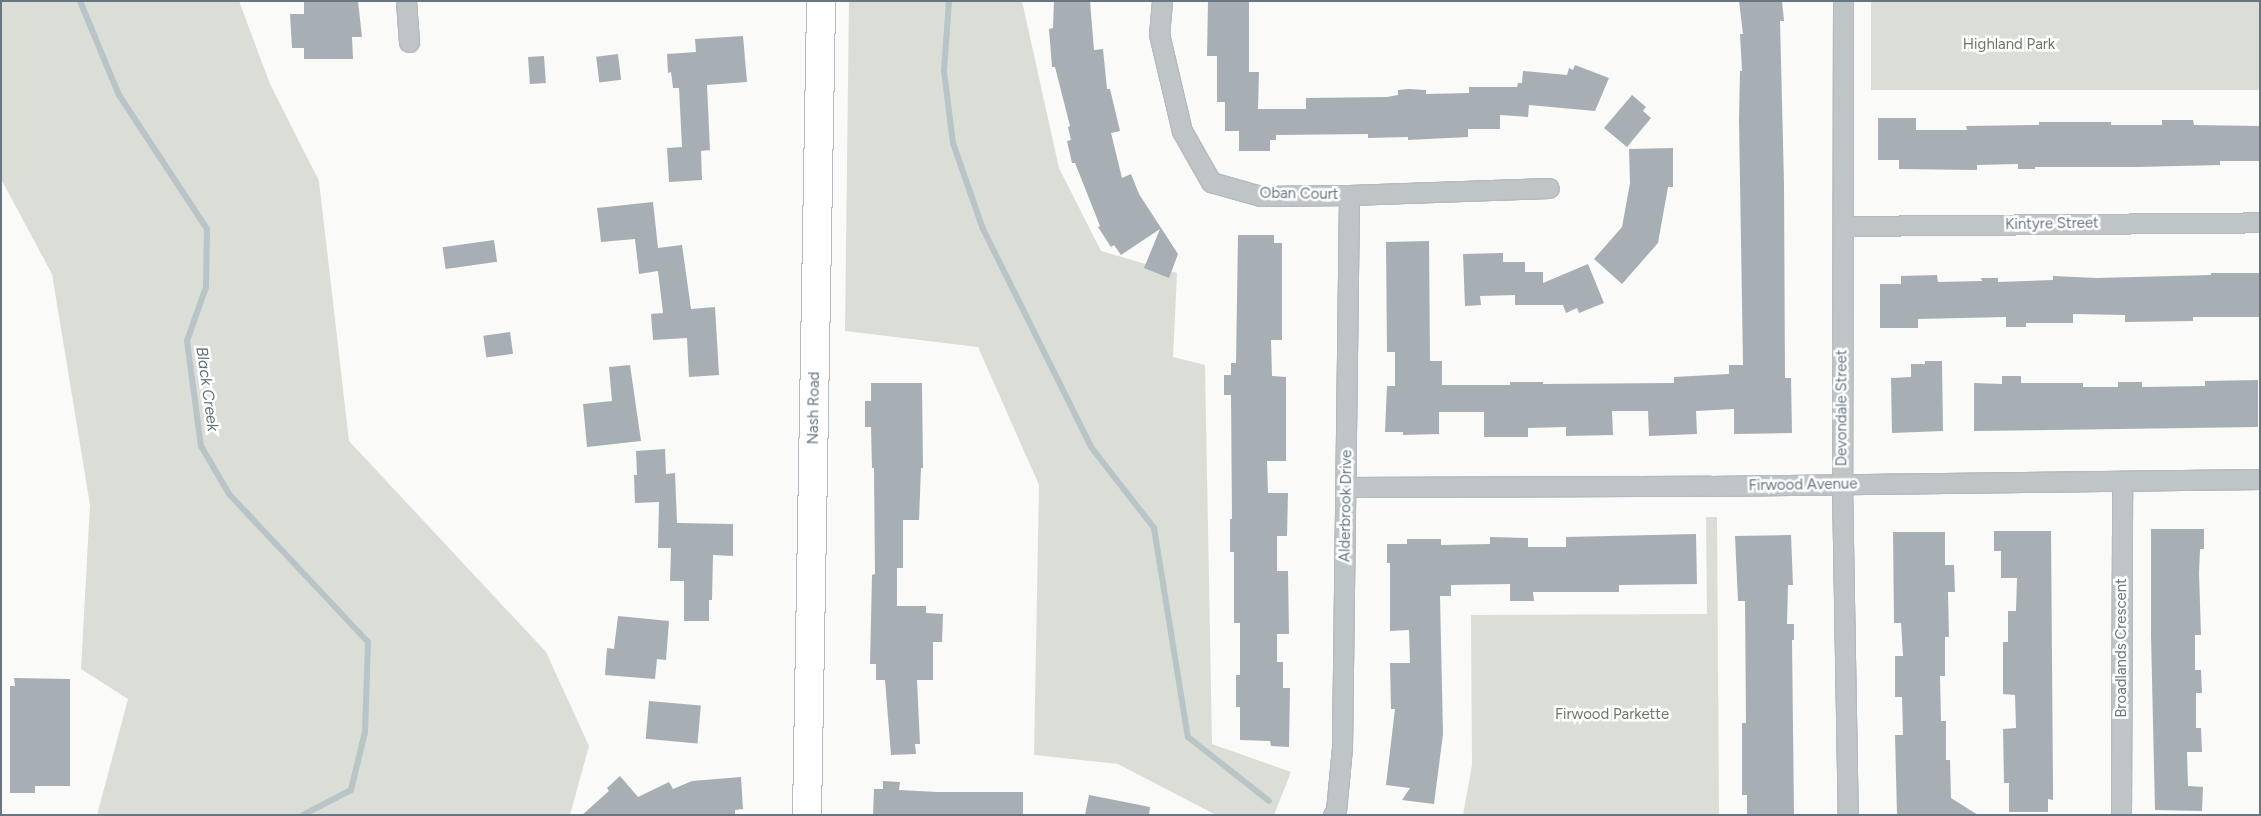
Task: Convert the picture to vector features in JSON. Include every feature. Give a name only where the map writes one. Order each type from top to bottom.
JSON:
[{"type":"street","points":[[406,1],[409,42]]},
{"type":"street","name":"Nash Road","points":[[807,815],[821,1]]},
{"type":"street","name":"Oban Court","points":[[1162,1],[1159,34],[1182,131],[1211,182],[1260,196],[1549,188]]},
{"type":"street","name":"Devondale Street","points":[[1843,1],[1842,485],[1848,815]]},
{"type":"street","name":"Alderbrook Drive","points":[[1333,815],[1336,810],[1342,746],[1349,195]]},
{"type":"street","name":"Kintyre Street","points":[[1843,226],[2260,222]]},
{"type":"street","name":"Firwood Avenue","points":[[1346,487],[1842,485],[2260,479]]},
{"type":"street","name":"Broadlands Crescent","points":[[2122,481],[2122,815]]},
{"type":"green space","points":[[1,1],[239,1],[270,84],[319,181],[349,441],[546,652],[589,746],[570,815],[97,815],[128,699],[81,669],[90,505],[52,274],[1,179]]},
{"type":"green space","points":[[849,1],[1022,1],[1059,168],[1101,251],[1177,273],[1173,357],[1205,365],[1212,744],[1291,772],[1274,815],[1216,815],[1118,764],[1034,755],[1039,485],[978,347],[845,331]]},
{"type":"green space","name":"Highland Park","points":[[1871,1],[2260,1],[2260,90],[1871,90]]},
{"type":"green space","name":"Firwood Parkette","points":[[1706,517],[1717,517],[1719,815],[1463,815],[1472,765],[1471,615],[1707,614]]},
{"type":"building","points":[[304,1],[358,1],[362,37],[352,37],[353,59],[304,59],[304,48],[292,48],[290,14],[304,14]]},
{"type":"building","points":[[1054,1],[1090,1],[1094,50],[1103,49],[1107,89],[1110,89],[1120,131],[1111,133],[1122,178],[1131,174],[1139,194],[1178,254],[1169,278],[1144,268],[1160,229],[1121,255],[1114,245],[1111,247],[1098,227],[1100,226],[1075,163],[1072,163],[1067,141],[1071,140],[1068,127],[1070,126],[1055,67],[1052,67],[1049,29],[1053,28]]},
{"type":"building","points":[[1208,1],[1249,1],[1249,72],[1259,72],[1258,109],[1306,109],[1306,98],[1387,97],[1398,95],[1398,90],[1409,89],[1426,90],[1426,94],[1469,93],[1469,87],[1517,87],[1518,83],[1522,83],[1523,71],[1567,75],[1569,68],[1573,70],[1575,65],[1609,78],[1595,111],[1529,105],[1528,117],[1500,115],[1500,129],[1468,129],[1468,137],[1408,140],[1408,137],[1368,138],[1368,134],[1276,135],[1276,140],[1270,140],[1270,151],[1239,151],[1239,131],[1225,131],[1225,102],[1217,102],[1217,56],[1207,56]]},
{"type":"building","points":[[1739,1],[1782,1],[1784,21],[1780,21],[1784,184],[1785,378],[1791,378],[1792,433],[1734,434],[1734,409],[1696,411],[1697,434],[1649,436],[1648,411],[1612,411],[1613,435],[1566,436],[1566,427],[1528,428],[1528,437],[1484,437],[1484,412],[1439,412],[1439,434],[1403,435],[1403,432],[1385,432],[1387,386],[1395,386],[1395,352],[1387,352],[1386,242],[1429,241],[1430,361],[1442,361],[1442,385],[1510,385],[1510,382],[1543,382],[1543,384],[1674,383],[1674,377],[1729,374],[1729,365],[1743,365],[1739,120],[1740,71],[1742,71],[1740,34],[1743,34]]},
{"type":"building","points":[[743,36],[747,82],[707,85],[710,150],[701,151],[702,180],[669,182],[667,148],[682,147],[679,88],[673,88],[671,72],[668,73],[667,54],[696,52],[695,39]]},
{"type":"building","points":[[618,54],[621,80],[599,82],[596,57]]},
{"type":"building","points":[[544,56],[546,83],[530,84],[528,57]]},
{"type":"building","points":[[1632,95],[1646,107],[1643,111],[1651,118],[1627,147],[1604,128]]},
{"type":"building","points":[[1878,118],[1916,118],[1916,130],[1967,130],[1966,126],[2039,125],[2039,122],[2111,122],[2111,125],[2162,125],[2162,120],[2193,120],[2194,125],[2260,126],[2260,161],[2220,161],[2220,165],[2136,167],[2035,167],[2035,169],[2018,169],[2018,164],[1977,165],[1977,170],[1899,169],[1899,160],[1878,160]]},
{"type":"building","points":[[1673,148],[1673,187],[1668,187],[1658,243],[1622,284],[1594,259],[1622,227],[1630,183],[1629,149]]},
{"type":"building","points":[[653,202],[658,248],[682,245],[691,309],[715,307],[719,375],[689,377],[687,338],[653,340],[651,314],[663,313],[658,271],[639,274],[635,239],[601,242],[597,208]]},
{"type":"building","points":[[1238,235],[1274,235],[1274,243],[1282,243],[1282,340],[1271,340],[1272,376],[1286,377],[1286,461],[1267,461],[1268,493],[1288,493],[1287,536],[1277,536],[1277,571],[1288,571],[1289,634],[1277,634],[1277,662],[1283,662],[1283,688],[1290,688],[1289,747],[1271,746],[1270,741],[1240,740],[1240,707],[1236,707],[1236,675],[1240,675],[1240,623],[1234,623],[1234,552],[1230,552],[1230,519],[1232,519],[1231,395],[1224,395],[1224,375],[1231,375],[1231,363],[1236,363]]},
{"type":"building","points":[[494,240],[497,262],[446,269],[443,247]]},
{"type":"building","points":[[1503,253],[1503,262],[1525,262],[1525,272],[1543,272],[1543,283],[1588,264],[1604,303],[1579,313],[1577,308],[1566,313],[1563,305],[1515,305],[1515,295],[1480,296],[1481,305],[1465,306],[1463,254]]},
{"type":"building","points":[[2211,273],[2260,273],[2260,317],[2193,317],[2193,321],[2125,322],[2125,315],[2073,314],[2073,323],[2026,323],[2026,327],[2006,327],[2006,317],[1918,319],[1918,328],[1880,328],[1880,284],[1901,284],[1901,276],[1937,275],[1938,282],[1982,281],[1981,278],[1998,278],[1998,282],[2053,280],[2053,276],[2097,278],[2211,275]]},
{"type":"building","points":[[510,332],[513,354],[486,358],[483,336]]},
{"type":"building","points":[[1925,361],[1942,361],[1943,431],[1892,433],[1891,378],[1911,377],[1911,364],[1925,364]]},
{"type":"building","points":[[630,365],[641,441],[587,447],[583,404],[612,401],[609,367]]},
{"type":"building","points":[[2002,376],[2021,376],[2021,383],[2083,383],[2083,387],[2118,387],[2118,382],[2142,382],[2142,387],[2205,386],[2205,381],[2258,380],[2258,427],[1974,431],[1974,383],[2002,384]]},
{"type":"building","points":[[871,383],[922,383],[923,468],[921,468],[919,520],[903,520],[903,568],[897,568],[897,606],[926,606],[926,613],[943,614],[942,642],[933,642],[933,680],[917,680],[920,744],[915,744],[916,754],[891,755],[885,680],[876,680],[876,664],[870,664],[872,575],[875,574],[874,468],[872,468],[871,427],[865,427],[865,401],[871,401]]},
{"type":"building","points":[[665,449],[666,474],[675,473],[677,523],[733,524],[733,556],[713,555],[712,600],[709,600],[709,621],[684,621],[684,581],[670,581],[671,548],[658,548],[659,502],[635,503],[634,475],[637,475],[636,451]]},
{"type":"building","points":[[2151,529],[2204,529],[2204,549],[2200,549],[2199,573],[2201,635],[2195,635],[2195,670],[2201,670],[2202,693],[2196,693],[2196,728],[2201,728],[2202,752],[2187,752],[2188,786],[2203,787],[2202,811],[2155,810],[2151,635]]},
{"type":"building","points":[[1994,531],[2051,531],[2053,800],[2048,799],[2048,812],[2009,812],[2009,783],[2004,783],[2003,729],[2016,728],[2015,695],[2003,694],[2003,642],[2008,642],[2008,611],[2016,611],[2017,578],[2001,578],[2001,551],[1994,551]]},
{"type":"building","points":[[1893,532],[1945,532],[1945,565],[1954,565],[1955,592],[1948,592],[1949,637],[1945,637],[1945,676],[1940,676],[1941,721],[1946,721],[1946,760],[1950,760],[1951,798],[1978,815],[1897,815],[1895,735],[1903,735],[1902,697],[1895,697],[1895,656],[1903,656],[1901,623],[1894,623]]},
{"type":"building","points":[[1696,534],[1697,584],[1619,585],[1619,592],[1533,592],[1534,601],[1510,601],[1510,584],[1451,585],[1451,596],[1440,596],[1443,734],[1434,804],[1402,800],[1410,788],[1386,785],[1395,709],[1391,709],[1390,663],[1410,663],[1409,630],[1390,631],[1390,563],[1387,563],[1387,544],[1407,544],[1407,539],[1441,539],[1441,545],[1490,544],[1490,537],[1528,538],[1528,547],[1566,547],[1566,537]]},
{"type":"building","points":[[1791,535],[1793,585],[1788,585],[1787,624],[1794,624],[1794,640],[1792,640],[1794,815],[1747,815],[1747,795],[1742,795],[1742,723],[1746,723],[1745,601],[1738,601],[1735,536]]},
{"type":"building","points":[[618,616],[669,621],[666,660],[657,659],[655,679],[605,675],[607,648],[614,649]]},
{"type":"building","points":[[14,678],[70,679],[70,786],[35,786],[35,793],[10,793],[10,686],[15,686]]},
{"type":"building","points":[[649,701],[701,706],[697,743],[646,739]]},
{"type":"building","points":[[620,776],[638,797],[669,782],[673,789],[692,781],[741,777],[743,809],[735,810],[735,815],[582,815],[609,791],[607,788]]},
{"type":"building","points":[[883,781],[900,782],[899,790],[1023,792],[1023,815],[873,815],[874,789],[883,789]]},
{"type":"building","points":[[1089,795],[1150,807],[1149,815],[1085,815]]},
{"type":"waterway","name":"Black Creek","points":[[80,1],[119,95],[207,229],[206,287],[187,341],[201,446],[229,494],[368,642],[365,732],[351,790],[303,815]]},
{"type":"waterway","points":[[949,1],[944,71],[953,143],[983,229],[1091,447],[1154,528],[1188,737],[1269,801]]}]
